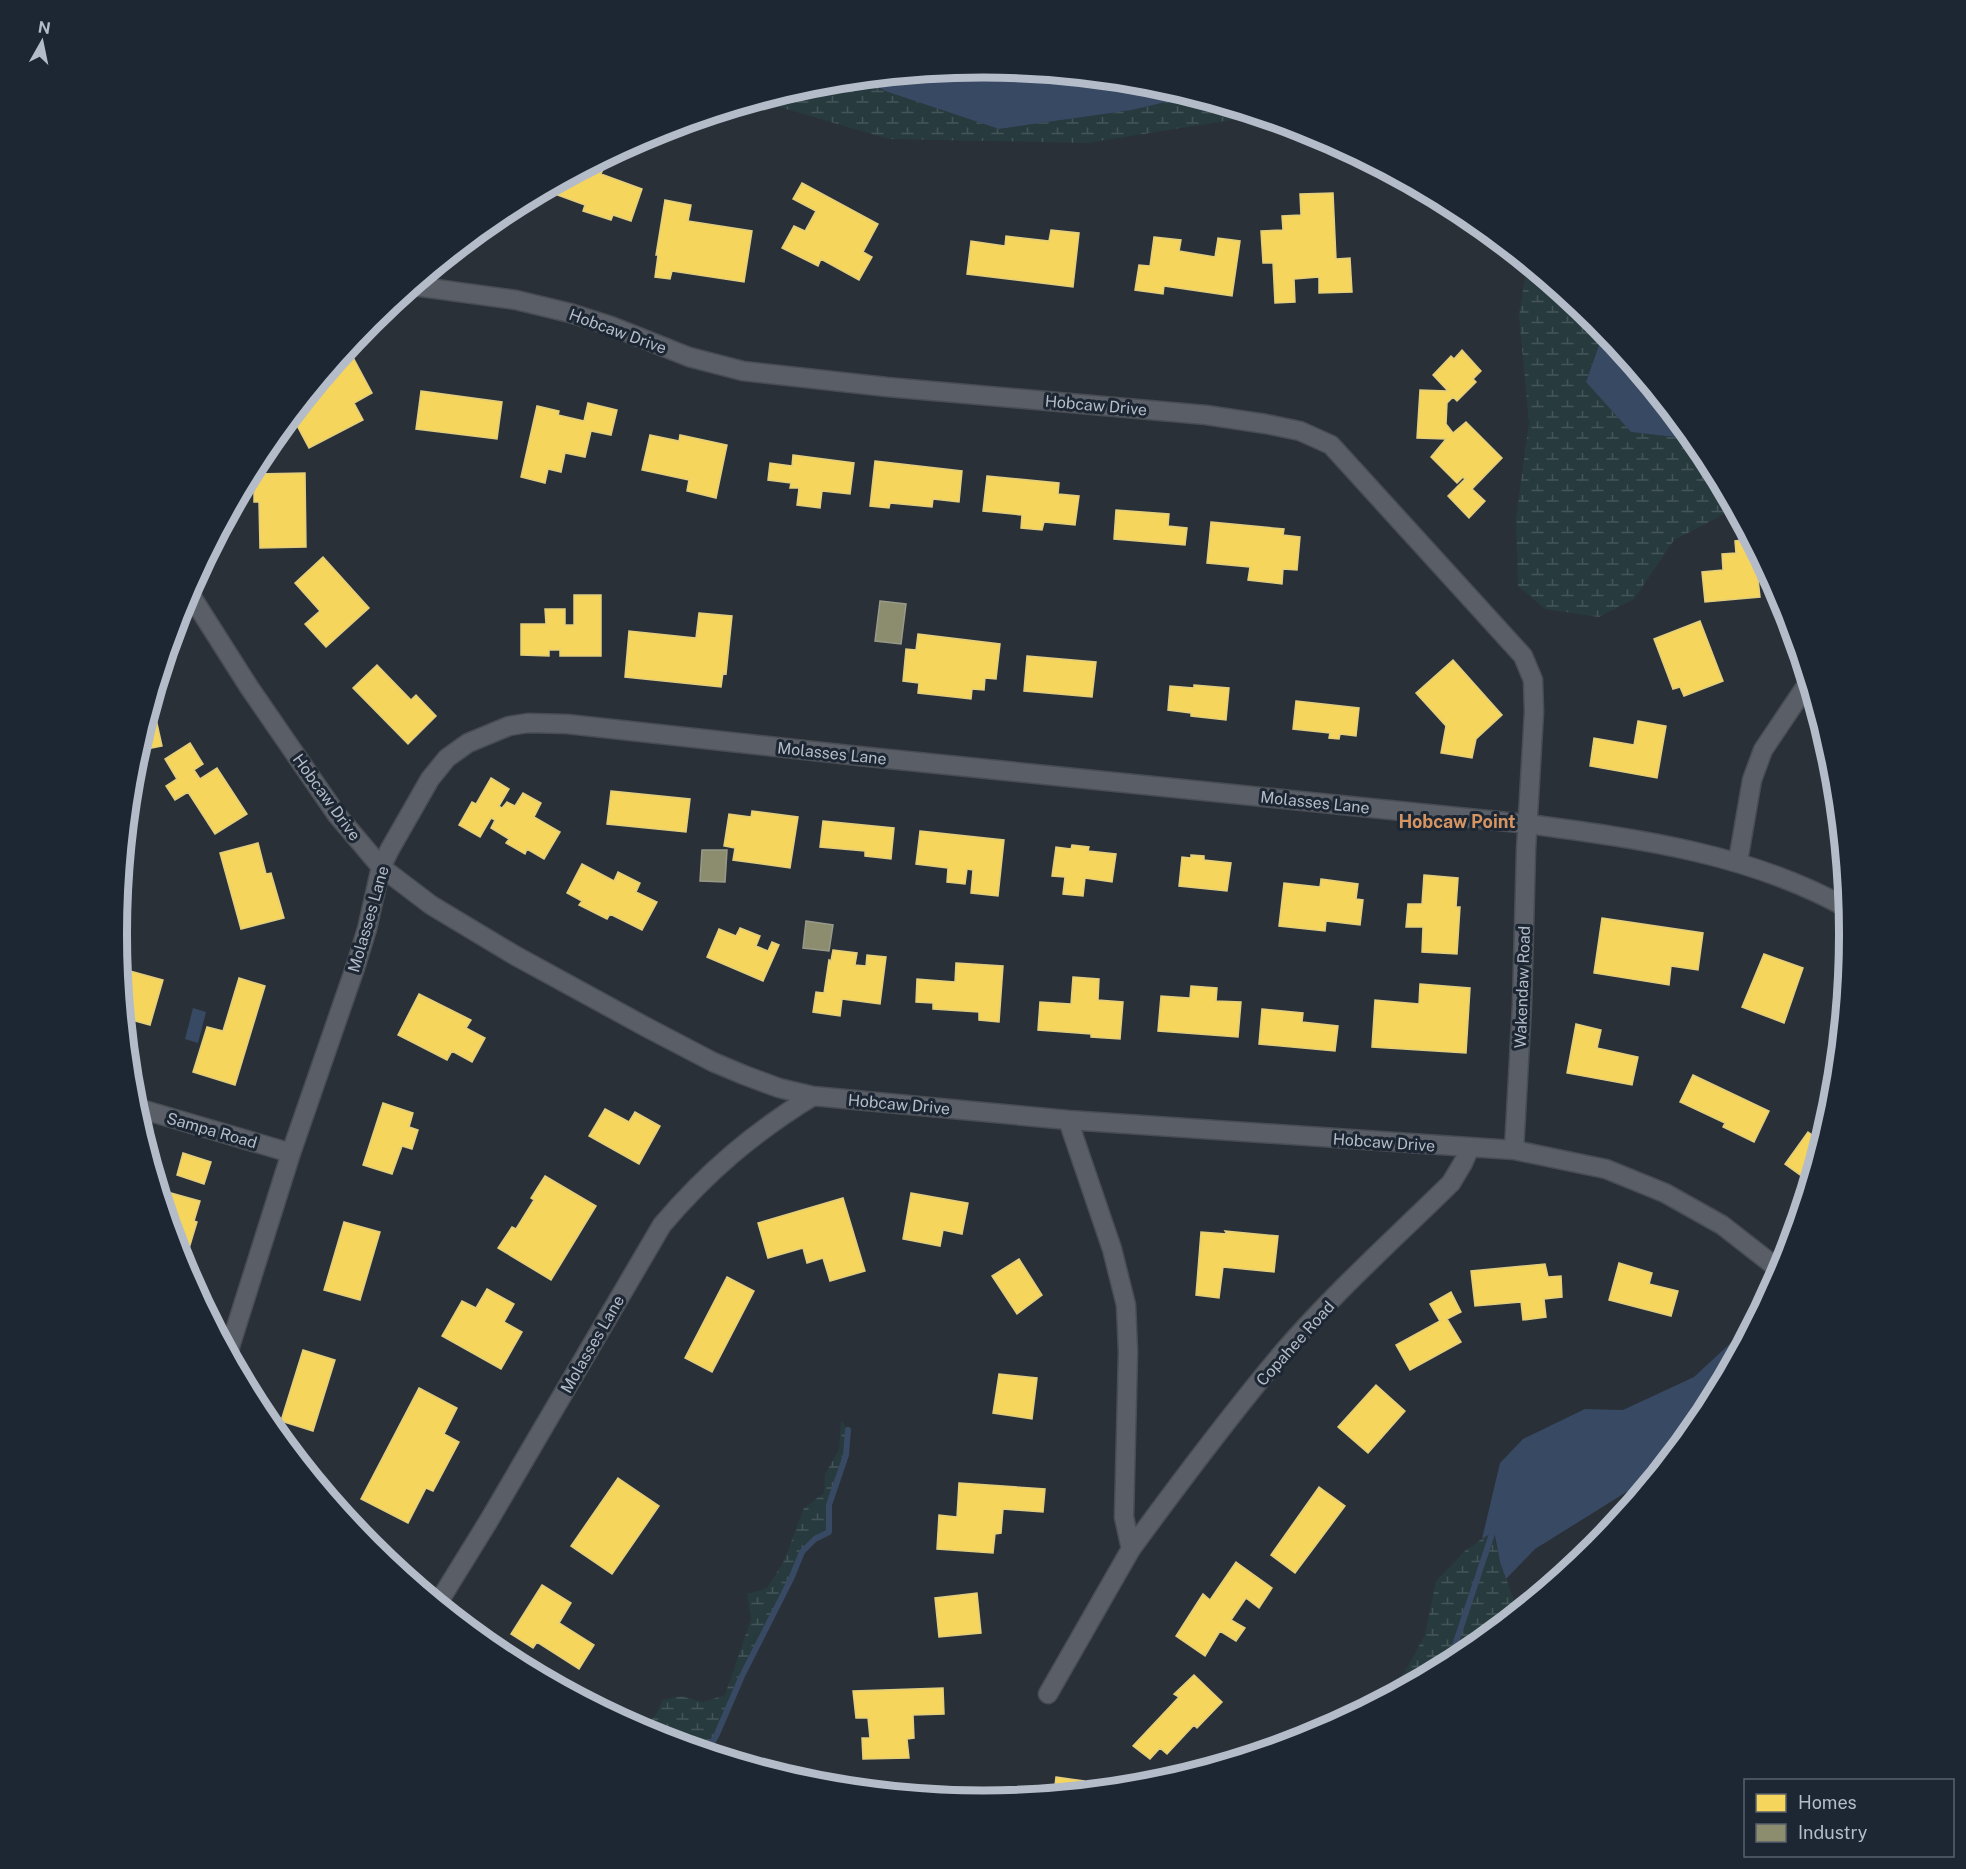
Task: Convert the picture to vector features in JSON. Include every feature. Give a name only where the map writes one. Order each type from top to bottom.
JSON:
[{"type":"street","name":"Hobcaw Drive","points":[[423,287],[516,300],[559,310],[611,326],[689,357],[743,371],[887,387],[1206,415],[1300,431],[1331,445],[1523,656],[1533,680],[1534,712],[1528,824]]},
{"type":"street","name":"Hobcaw Drive","points":[[195,601],[249,687],[337,815],[381,867],[431,905],[516,956],[713,1062],[779,1088],[813,1096],[1068,1120],[1514,1150],[1606,1169],[1655,1188],[1722,1225],[1773,1265]]},
{"type":"street","points":[[1738,861],[1752,780],[1763,750],[1803,690]]},
{"type":"street","name":"Molasses Lane","points":[[231,1344],[291,1153],[364,938],[381,867],[430,779],[447,758],[468,743],[509,726],[528,723],[578,725],[1528,824],[1626,837],[1738,861],[1817,891],[1839,903]]},
{"type":"street","name":"Wakendaw Road","points":[[1514,1150],[1528,824]]},
{"type":"street","name":"Molasses Lane","points":[[442,1597],[662,1225],[691,1191],[733,1153],[774,1120],[813,1096]]},
{"type":"street","name":"Sampa Road","points":[[145,1110],[291,1153]]},
{"type":"street","points":[[1068,1120],[1112,1249],[1125,1305],[1128,1352],[1124,1517],[1131,1549]]},
{"type":"street","name":"Copahee Road","points":[[1048,1694],[1131,1549],[1183,1479],[1285,1350],[1451,1183],[1470,1148]]},
{"type":"green space","points":[[874,85],[885,91],[999,129],[1132,110],[1175,100],[1242,118],[1087,143],[889,139],[771,105],[816,94]]},
{"type":"green space","points":[[1526,273],[1600,341],[1586,382],[1631,432],[1680,438],[1728,512],[1674,540],[1634,599],[1599,617],[1545,609],[1518,586],[1516,519],[1529,422],[1519,316]]},
{"type":"green space","points":[[841,1420],[848,1430],[846,1455],[829,1505],[829,1532],[818,1537],[802,1552],[710,1747],[647,1722],[657,1712],[662,1700],[680,1696],[703,1702],[725,1695],[751,1619],[747,1594],[767,1588],[783,1563],[804,1508],[824,1493],[825,1474],[839,1450]]},
{"type":"green space","points":[[1493,1531],[1500,1562],[1516,1604],[1459,1647],[1399,1683],[1425,1635],[1436,1581],[1466,1550]]},
{"type":"water","points":[[983,78],[1095,85],[1175,100],[1132,110],[999,129],[885,91],[874,85]]},
{"type":"water","points":[[1600,341],[1663,413],[1680,438],[1631,432],[1586,382]]},
{"type":"water","points":[[193,1008],[206,1012],[198,1043],[185,1039]]},
{"type":"water","points":[[1739,1336],[1695,1410],[1663,1456],[1640,1484],[1535,1549],[1506,1579],[1494,1531],[1482,1539],[1500,1463],[1523,1439],[1585,1409],[1623,1410],[1694,1377]]},
{"type":"building: Homes","points":[[604,166],[601,174],[642,189],[631,221],[613,215],[611,220],[583,211],[585,205],[555,194]]},
{"type":"building: Homes","points":[[802,183],[878,224],[863,252],[872,257],[859,280],[821,259],[818,266],[782,248],[794,226],[805,231],[816,211],[793,199]]},
{"type":"building: Homes","points":[[1333,193],[1336,259],[1350,258],[1352,292],[1319,293],[1319,277],[1294,279],[1295,302],[1275,303],[1273,263],[1263,263],[1261,231],[1283,230],[1282,216],[1301,215],[1300,194]]},
{"type":"building: Homes","points":[[665,200],[691,205],[688,221],[752,231],[744,282],[672,271],[670,279],[655,277],[658,255],[656,255]]},
{"type":"building: Homes","points":[[1051,230],[1079,233],[1073,287],[967,274],[971,241],[1005,246],[1006,236],[1049,241]]},
{"type":"building: Homes","points":[[1154,237],[1181,240],[1179,251],[1215,257],[1218,238],[1240,241],[1232,296],[1164,286],[1163,294],[1135,290],[1139,265],[1150,266]]},
{"type":"building: Homes","points":[[1462,350],[1481,371],[1473,379],[1476,382],[1457,401],[1453,397],[1447,403],[1446,424],[1453,433],[1466,422],[1502,458],[1472,489],[1485,501],[1469,518],[1448,496],[1465,479],[1463,477],[1457,483],[1431,457],[1446,439],[1417,438],[1420,390],[1448,391],[1433,375],[1451,356],[1454,359]]},
{"type":"building: Homes","points":[[352,356],[372,393],[354,403],[363,420],[309,448],[296,423]]},
{"type":"building: Homes","points":[[421,391],[502,402],[497,439],[416,429]]},
{"type":"building: Homes","points":[[588,403],[617,410],[611,435],[591,431],[585,457],[565,453],[561,472],[548,469],[545,483],[521,477],[537,406],[559,411],[558,415],[584,421]]},
{"type":"building: Homes","points":[[650,435],[679,441],[680,435],[727,445],[716,498],[687,491],[689,480],[642,470]]},
{"type":"building: Homes","points":[[793,455],[854,463],[850,494],[822,491],[820,508],[797,505],[799,488],[790,488],[791,483],[768,480],[770,463],[792,466]]},
{"type":"building: Homes","points":[[875,461],[962,471],[959,502],[933,499],[932,507],[890,503],[889,508],[870,506]]},
{"type":"building: Homes","points":[[305,473],[306,547],[260,548],[259,502],[254,502],[254,486],[262,474]]},
{"type":"building: Homes","points":[[987,476],[1059,483],[1058,494],[1079,496],[1075,525],[1044,522],[1042,530],[1021,528],[1022,515],[983,511]]},
{"type":"building: Homes","points":[[1116,510],[1169,514],[1168,526],[1187,528],[1185,545],[1114,539]]},
{"type":"building: Homes","points":[[1211,522],[1284,529],[1283,535],[1300,537],[1297,570],[1283,569],[1282,584],[1248,580],[1250,567],[1207,563]]},
{"type":"building: Homes","points":[[1743,540],[1761,579],[1758,579],[1760,597],[1705,602],[1702,572],[1723,570],[1722,554],[1736,553],[1735,541]]},
{"type":"building: Homes","points":[[323,557],[369,608],[326,647],[305,624],[320,611],[295,583]]},
{"type":"building: Homes","points":[[574,595],[601,595],[601,656],[560,656],[560,650],[549,650],[549,656],[521,655],[521,624],[546,624],[545,609],[565,609],[565,625],[574,625]]},
{"type":"building: Homes","points":[[699,613],[732,616],[726,674],[723,673],[721,687],[625,677],[629,631],[696,638]]},
{"type":"building: Homes","points":[[1700,621],[1723,681],[1684,696],[1680,687],[1673,689],[1654,639]]},
{"type":"building: Homes","points":[[918,634],[1000,644],[996,679],[985,678],[984,690],[972,689],[971,699],[918,693],[919,683],[903,681],[906,649],[916,650]]},
{"type":"building: Homes","points":[[1027,656],[1096,662],[1092,697],[1024,691]]},
{"type":"building: Homes","points":[[1453,660],[1502,715],[1476,739],[1472,758],[1441,753],[1446,726],[1416,693]]},
{"type":"building: Homes","points":[[377,665],[411,700],[416,695],[436,716],[408,744],[353,688]]},
{"type":"building: Homes","points":[[1194,685],[1229,688],[1226,720],[1191,716],[1191,713],[1168,710],[1170,686],[1194,688]]},
{"type":"building: Homes","points":[[1296,701],[1359,708],[1356,736],[1340,734],[1339,739],[1329,738],[1330,733],[1293,729]]},
{"type":"building: Homes","points":[[155,716],[162,746],[147,749]]},
{"type":"building: Homes","points":[[1638,721],[1666,726],[1657,778],[1590,766],[1594,738],[1634,745]]},
{"type":"building: Homes","points":[[190,743],[203,764],[194,770],[200,779],[217,768],[247,814],[215,834],[188,792],[175,800],[166,786],[177,779],[165,759]]},
{"type":"building: Homes","points":[[491,778],[509,789],[499,806],[502,808],[507,802],[515,806],[523,793],[541,803],[534,817],[560,832],[544,859],[527,849],[525,854],[506,843],[509,839],[491,828],[495,820],[491,818],[480,837],[459,825],[472,802],[476,804]]},
{"type":"building: Homes","points":[[611,791],[690,799],[686,832],[607,824]]},
{"type":"building: Homes","points":[[752,811],[798,817],[790,868],[733,860],[735,848],[724,846],[729,814],[751,817]]},
{"type":"building: Homes","points":[[823,821],[894,828],[891,859],[865,856],[865,851],[820,847]]},
{"type":"building: Homes","points":[[920,831],[1004,840],[998,896],[971,893],[973,870],[967,869],[965,884],[947,882],[948,868],[916,864]]},
{"type":"building: Homes","points":[[258,843],[266,874],[271,873],[284,918],[241,929],[220,853]]},
{"type":"building: Homes","points":[[1072,845],[1089,847],[1088,851],[1116,854],[1112,882],[1085,878],[1083,896],[1063,894],[1065,877],[1052,876],[1056,847],[1071,849]]},
{"type":"building: Homes","points":[[1191,855],[1204,856],[1204,860],[1231,863],[1227,891],[1179,886],[1182,857],[1191,858]]},
{"type":"building: Homes","points":[[582,864],[614,881],[618,872],[640,883],[636,892],[657,902],[642,930],[610,914],[607,919],[579,905],[582,901],[567,893]]},
{"type":"building: Homes","points":[[1424,875],[1458,878],[1456,907],[1460,907],[1457,954],[1422,952],[1423,927],[1406,927],[1408,904],[1422,904]]},
{"type":"building: Homes","points":[[1321,879],[1358,884],[1356,899],[1363,900],[1360,925],[1326,921],[1325,931],[1279,926],[1284,883],[1320,887]]},
{"type":"building: Homes","points":[[1602,918],[1703,933],[1698,970],[1671,966],[1669,985],[1594,973]]},
{"type":"building: Homes","points":[[740,928],[760,936],[756,946],[768,951],[772,942],[779,945],[763,981],[707,957],[719,929],[736,936]]},
{"type":"building: Homes","points":[[833,950],[857,953],[855,965],[866,966],[867,955],[886,957],[880,1004],[842,999],[840,1016],[813,1012],[816,992],[824,993],[829,960],[831,961]]},
{"type":"building: Homes","points":[[1764,954],[1803,968],[1784,1023],[1742,1007]]},
{"type":"building: Homes","points":[[956,963],[1003,966],[999,1022],[979,1020],[979,1012],[933,1009],[933,1003],[916,1002],[917,979],[955,982]]},
{"type":"building: Homes","points":[[128,970],[163,980],[150,1025],[131,1020]]},
{"type":"building: Homes","points":[[1073,977],[1099,979],[1098,1000],[1123,1002],[1120,1039],[1091,1037],[1091,1034],[1038,1030],[1040,1002],[1071,1004]]},
{"type":"building: Homes","points":[[239,978],[265,986],[235,1085],[193,1072],[207,1027],[223,1031]]},
{"type":"building: Homes","points":[[1420,984],[1470,988],[1466,1053],[1372,1047],[1375,1000],[1419,1004]]},
{"type":"building: Homes","points":[[1191,986],[1217,988],[1216,1001],[1241,1002],[1238,1037],[1158,1031],[1161,996],[1190,998]]},
{"type":"building: Homes","points":[[419,994],[471,1020],[466,1028],[485,1038],[472,1062],[452,1051],[447,1060],[398,1035]]},
{"type":"building: Homes","points":[[1262,1009],[1303,1013],[1302,1022],[1338,1026],[1335,1051],[1259,1044]]},
{"type":"building: Homes","points":[[1576,1024],[1601,1030],[1597,1048],[1638,1057],[1632,1085],[1567,1073]]},
{"type":"building: Homes","points":[[1693,1075],[1769,1111],[1754,1142],[1723,1127],[1725,1123],[1680,1102]]},
{"type":"building: Homes","points":[[383,1103],[413,1113],[409,1127],[418,1130],[412,1149],[402,1146],[392,1174],[363,1165]]},
{"type":"building: Homes","points":[[605,1109],[629,1122],[635,1112],[660,1126],[639,1164],[589,1136]]},
{"type":"building: Homes","points":[[1808,1132],[1815,1137],[1804,1177],[1785,1164]]},
{"type":"building: Homes","points":[[183,1153],[211,1162],[204,1184],[177,1175]]},
{"type":"building: Homes","points":[[545,1176],[596,1206],[551,1280],[498,1248],[512,1227],[516,1229],[534,1200],[531,1198]]},
{"type":"building: Homes","points":[[171,1193],[200,1201],[194,1221],[197,1222],[188,1252],[172,1210],[169,1200]]},
{"type":"building: Homes","points":[[911,1193],[968,1203],[962,1234],[943,1230],[940,1246],[903,1239]]},
{"type":"building: Homes","points":[[843,1198],[865,1271],[830,1281],[823,1258],[807,1263],[803,1248],[768,1258],[758,1223]]},
{"type":"building: Homes","points":[[344,1222],[380,1232],[360,1300],[324,1290]]},
{"type":"building: Homes","points":[[1225,1231],[1278,1236],[1274,1272],[1223,1267],[1219,1298],[1196,1295],[1201,1232],[1227,1234]]},
{"type":"building: Homes","points":[[1019,1259],[1042,1295],[1017,1314],[992,1276]]},
{"type":"building: Homes","points":[[1619,1263],[1652,1273],[1649,1284],[1678,1291],[1671,1316],[1609,1300]]},
{"type":"building: Homes","points":[[1545,1264],[1548,1277],[1561,1276],[1562,1297],[1544,1299],[1546,1317],[1523,1320],[1521,1302],[1475,1306],[1471,1271]]},
{"type":"building: Homes","points":[[727,1277],[754,1291],[712,1372],[685,1358]]},
{"type":"building: Homes","points":[[487,1289],[514,1304],[504,1322],[522,1332],[501,1369],[442,1336],[462,1301],[476,1308]]},
{"type":"building: Homes","points":[[1451,1292],[1461,1312],[1447,1319],[1461,1342],[1410,1370],[1396,1345],[1440,1321],[1430,1304]]},
{"type":"building: Homes","points":[[303,1350],[335,1360],[313,1431],[281,1421]]},
{"type":"building: Homes","points":[[999,1374],[1037,1378],[1032,1419],[993,1413]]},
{"type":"building: Homes","points":[[1376,1385],[1405,1411],[1368,1453],[1338,1427]]},
{"type":"building: Homes","points":[[419,1388],[457,1408],[444,1434],[459,1442],[433,1491],[426,1488],[408,1523],[361,1499]]},
{"type":"building: Homes","points":[[618,1478],[659,1506],[612,1574],[571,1546]]},
{"type":"building: Homes","points":[[959,1483],[1045,1489],[1043,1512],[1003,1509],[1001,1533],[995,1534],[993,1553],[937,1549],[939,1515],[957,1517]]},
{"type":"building: Homes","points":[[1319,1487],[1345,1506],[1295,1573],[1271,1555]]},
{"type":"building: Homes","points":[[1236,1562],[1272,1588],[1259,1608],[1246,1598],[1231,1620],[1245,1628],[1236,1641],[1220,1631],[1205,1656],[1176,1636],[1203,1594],[1210,1600]]},
{"type":"building: Homes","points":[[542,1585],[571,1603],[559,1623],[594,1645],[579,1669],[537,1642],[533,1648],[511,1634]]},
{"type":"building: Homes","points":[[977,1593],[981,1633],[939,1637],[935,1598]]},
{"type":"building: Homes","points":[[1194,1675],[1222,1702],[1197,1728],[1194,1725],[1167,1754],[1160,1748],[1150,1759],[1133,1746],[1179,1697],[1174,1694]]},
{"type":"building: Homes","points":[[943,1688],[944,1714],[913,1715],[914,1738],[907,1739],[909,1758],[863,1759],[862,1738],[870,1738],[868,1718],[856,1718],[853,1691]]},
{"type":"building: Homes","points":[[1056,1777],[1084,1781],[1083,1785],[1055,1788]]},
{"type":"building: Industry","points":[[880,601],[906,604],[901,644],[875,641]]},
{"type":"building: Industry","points":[[702,850],[727,850],[725,882],[700,881]]},
{"type":"building: Industry","points":[[806,921],[833,925],[829,951],[803,948]]},
{"type":"waterway","points":[[710,1747],[802,1552],[815,1539],[829,1532],[829,1505],[846,1455],[848,1430]]},
{"type":"waterway","points":[[1453,1651],[1493,1531]]},
{"type":"district","name":"Hobcaw Point","points":[[1457,822]]}]
